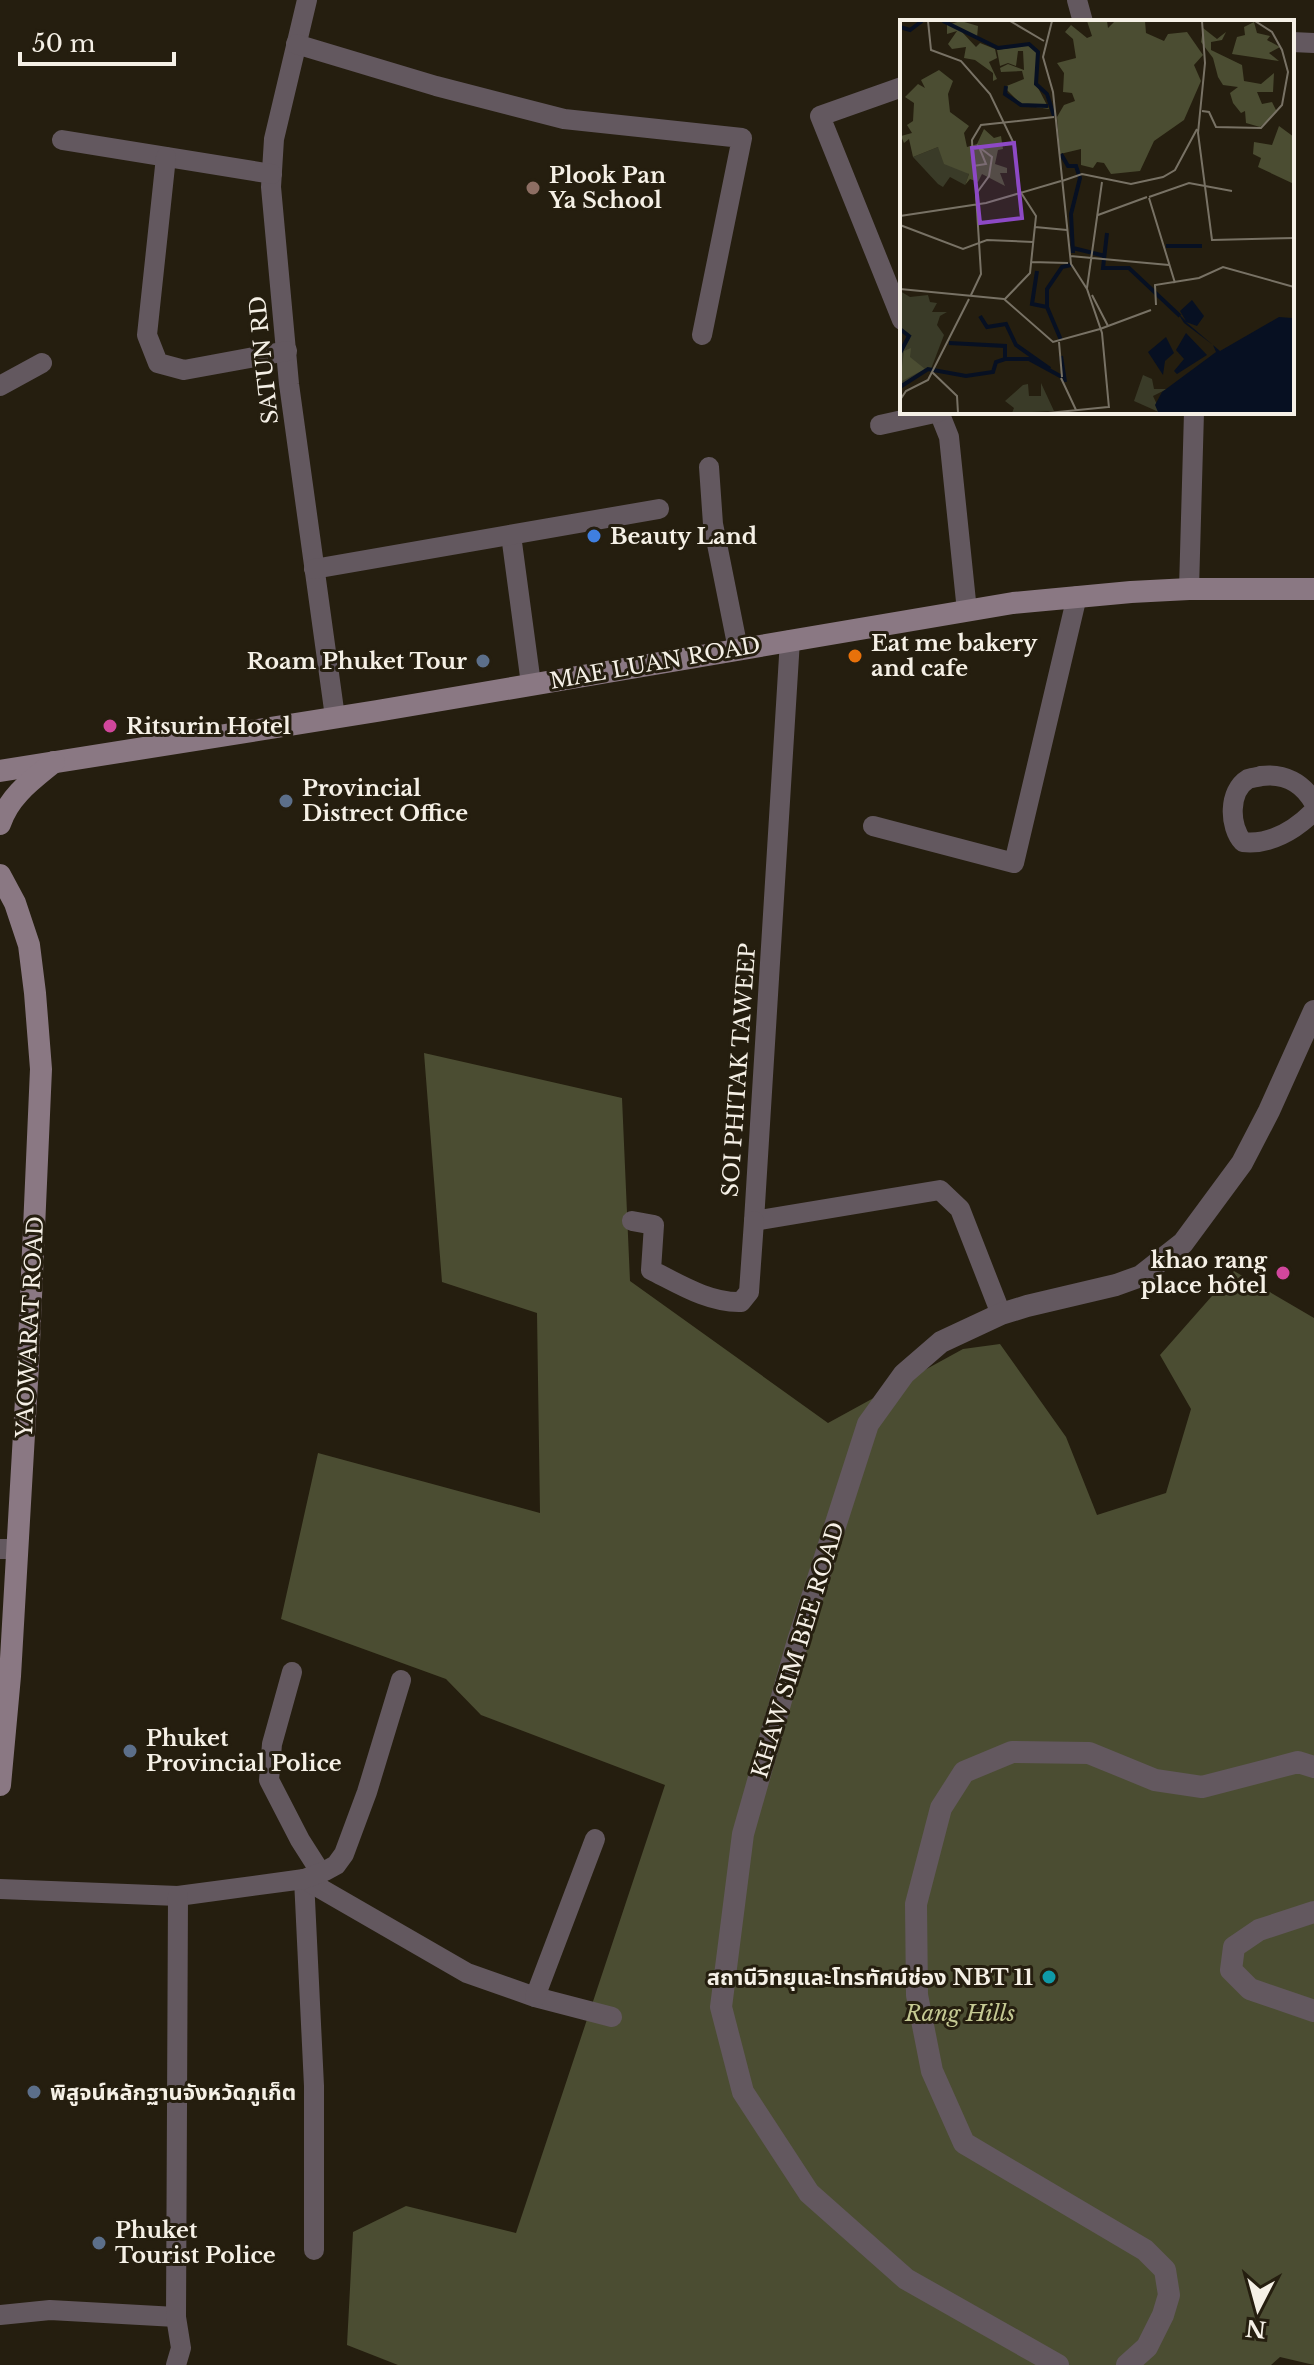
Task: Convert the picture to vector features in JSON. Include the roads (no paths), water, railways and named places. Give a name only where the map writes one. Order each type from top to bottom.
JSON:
[{"type":"main road","name":"MAE LUAN ROAD","points":[[0,771],[967,611],[1077,596],[1189,589],[1314,589]]},
{"type":"main road","points":[[0,824],[13,799],[55,761]]},
{"type":"main road","name":"YAOWARAT ROAD","points":[[0,875],[15,903],[29,945],[41,1069],[30,1333],[9,1549],[10,1676],[0,1785]]},
{"type":"street","name":"SATUN RD","points":[[307,0],[274,139],[271,187],[289,384],[335,717]]},
{"type":"street","points":[[1077,0],[1082,20]]},
{"type":"street","points":[[1294,42],[1314,43]]},
{"type":"street","points":[[296,44],[436,86],[564,119],[742,138],[702,335]]},
{"type":"street","points":[[900,88],[820,116],[900,315]]},
{"type":"street","points":[[62,140],[272,174]]},
{"type":"street","points":[[166,157],[147,335],[158,363],[184,370],[287,351]]},
{"type":"street","points":[[0,386],[42,363]]},
{"type":"street","points":[[880,425],[930,414]]},
{"type":"street","points":[[940,414],[949,437],[967,611]]},
{"type":"street","points":[[1189,589],[1194,414]]},
{"type":"street","points":[[709,467],[713,524],[738,649]]},
{"type":"street","points":[[314,569],[659,509]]},
{"type":"street","points":[[511,535],[531,684]]},
{"type":"street","points":[[873,826],[1014,863],[1077,596]]},
{"type":"street","name":"SOI PHITAK TAWEEP","points":[[790,640],[754,1221],[940,1190],[960,1209],[1001,1314]]},
{"type":"street","points":[[1314,803],[1309,793],[1295,781],[1271,775],[1249,778],[1237,791],[1233,822],[1236,834],[1243,842],[1257,843],[1283,834],[1314,811]]},
{"type":"street","name":"KHAW SIM BEE ROAD","points":[[1058,2365],[906,2279],[809,2193],[743,2092],[721,2007],[743,1834],[797,1644],[868,1424],[904,1374],[941,1342],[1001,1314],[1128,1281],[1152,1268],[1183,1243],[1242,1163],[1314,1011]]},
{"type":"street","points":[[632,1221],[654,1225],[651,1270],[695,1292],[727,1302],[741,1302],[749,1292],[754,1221]]},
{"type":"street","points":[[292,1672],[272,1744],[269,1780],[304,1849],[313,1876],[314,2250]]},
{"type":"street","points":[[0,1889],[178,1896],[313,1876],[336,1865],[344,1854],[367,1792],[401,1680]]},
{"type":"street","points":[[1127,2365],[1147,2347],[1163,2315],[1169,2295],[1165,2270],[1145,2250],[964,2143],[932,2071],[917,1995],[916,1904],[941,1808],[964,1772],[1012,1752],[1089,1753],[1155,1780],[1202,1787],[1298,1762],[1314,1767]]},
{"type":"street","points":[[535,1997],[595,1839]]},
{"type":"street","points":[[313,1876],[467,1973],[535,1997],[612,2017]]},
{"type":"street","points":[[176,2365],[181,2348],[176,2317],[178,1896]]},
{"type":"street","points":[[1314,1912],[1259,1930],[1234,1947],[1231,1970],[1250,1989],[1314,2011]]},
{"type":"street","points":[[0,2315],[50,2310],[176,2317]]},
{"type":"place","name":"Plook Pan Ya School","points":[[533,188]]},
{"type":"place","name":"Beauty Land","points":[[594,536]]},
{"type":"place","name":"Eat me bakery and cafe","points":[[855,656]]},
{"type":"place","name":"Roam Phuket Tour","points":[[483,661]]},
{"type":"place","name":"Ritsurin Hotel","points":[[110,726]]},
{"type":"place","name":"Provincial Distrect Office","points":[[286,801]]},
{"type":"place","name":"khao rang place hôtel","points":[[1283,1273]]},
{"type":"place","name":"Phuket Provincial Police","points":[[130,1751]]},
{"type":"place","name":"สถานีวิทยุและโทรทัศน์ช่อง NBT 11","points":[[1049,1977]]},
{"type":"place","name":"พิสูจน์หลักฐานจังหวัดภูเก็ต","points":[[34,2092]]},
{"type":"place","name":"Phuket Tourist Police","points":[[99,2243]]},
{"type":"park label","name":"Rang Hills","points":[[960,2013]]}]
